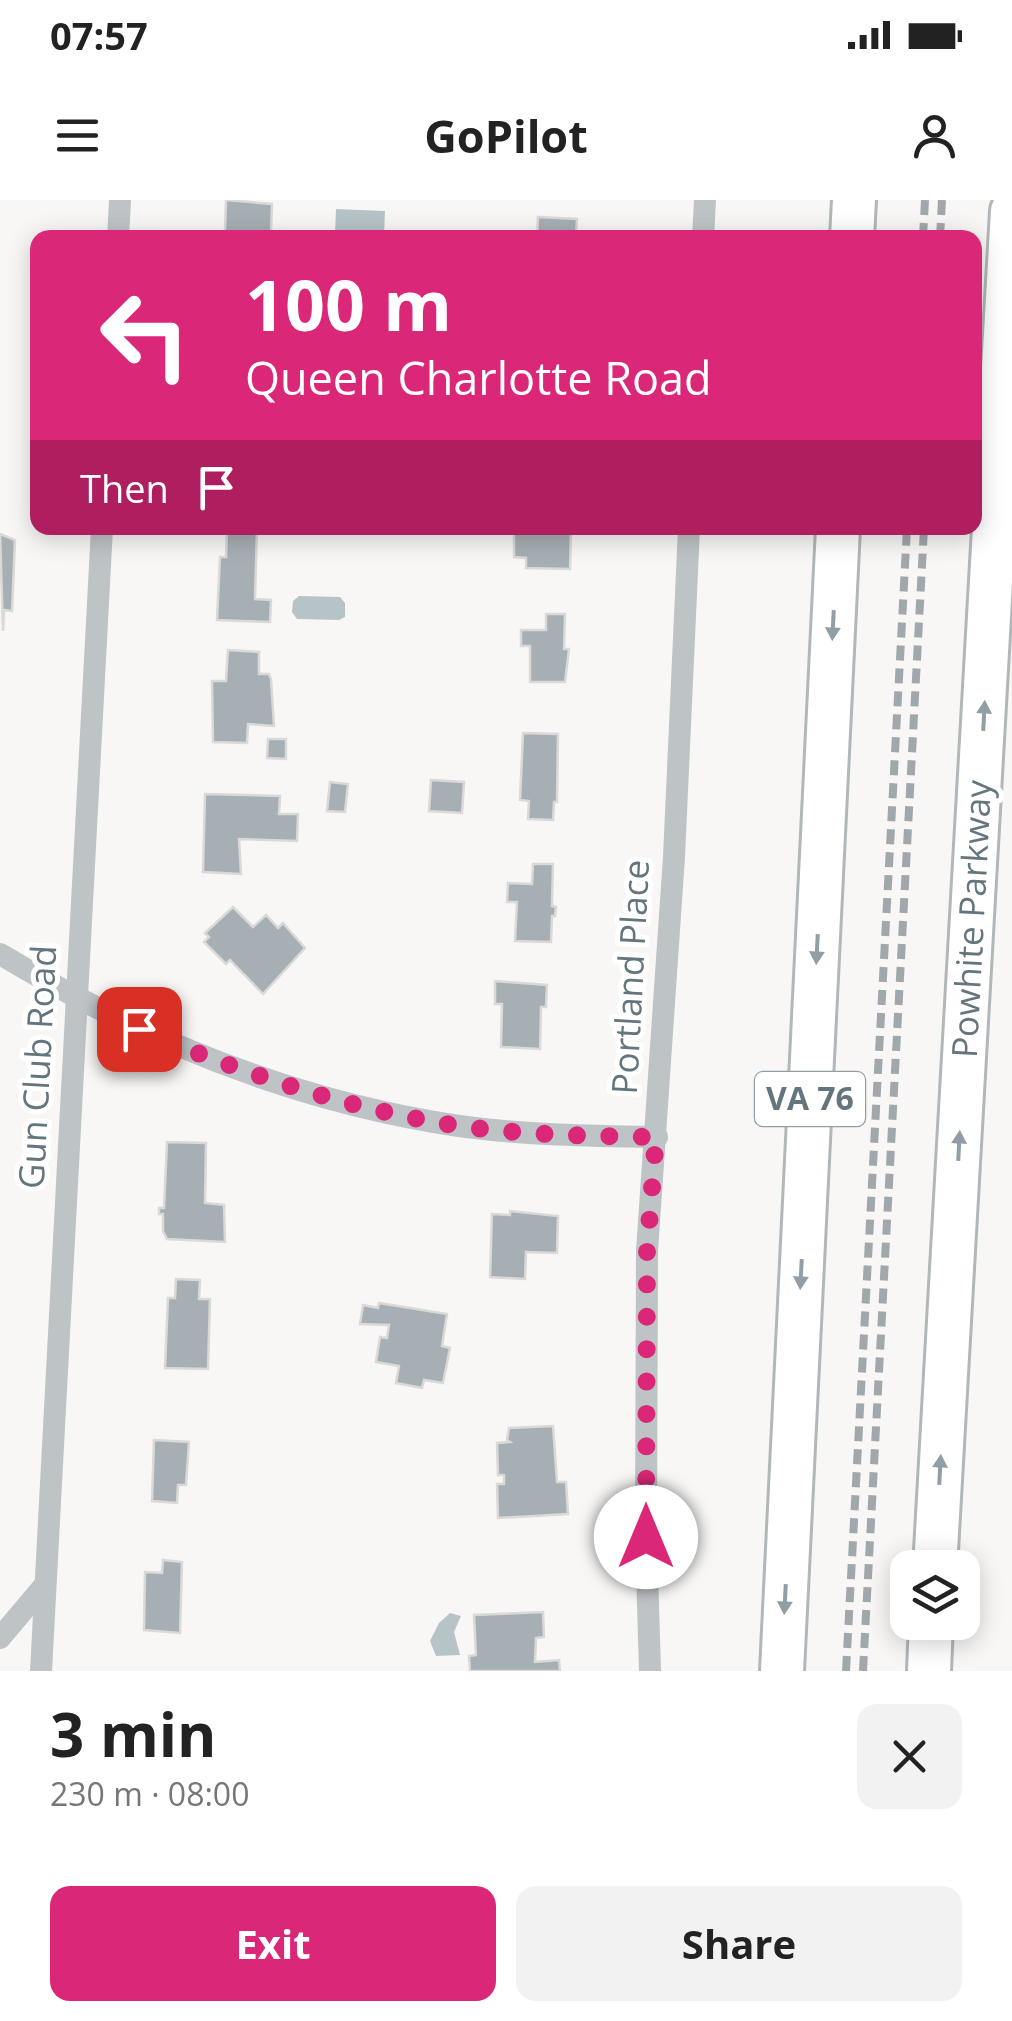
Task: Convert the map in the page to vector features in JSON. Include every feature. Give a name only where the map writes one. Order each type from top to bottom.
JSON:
[{"type":"highway","points":[[852,230],[854,200]]},
{"type":"highway","name":"Powhite Parkway","points":[[935,1550],[1012,212]]},
{"type":"highway","name":"VA 76","points":[[782,1671],[838,535]]},
{"type":"highway","points":[[928,1671],[931,1640]]},
{"type":"street","points":[[118,230],[120,200]]},
{"type":"street","points":[[703,230],[704,200]]},
{"type":"street","name":"Gun Club Road","points":[[41,1671],[102,535]]},
{"type":"street","name":"Portland Place","points":[[650,1671],[646,1537],[647,1252],[689,535]]},
{"type":"street","points":[[0,954],[77,1000],[228,1066],[289,1087],[394,1113],[523,1132],[656,1137]]},
{"type":"street","points":[[0,1638],[43,1587]]},
{"type":"shaded area","points":[[336,209],[385,211],[384,230],[335,230]]},
{"type":"shaded area","points":[[299,596],[340,597],[345,603],[345,617],[297,619],[292,612],[293,601]]},
{"type":"shaded area","points":[[450,1613],[461,1616],[454,1632],[460,1655],[436,1656],[430,1641],[439,1623]]},
{"type":"building","points":[[226,200],[272,204],[271,230],[225,230]]},
{"type":"building","points":[[538,217],[577,219],[576,230],[537,230]]},
{"type":"building","points":[[0,534],[15,540],[12,611],[4,610],[3,631]]},
{"type":"building","points":[[227,535],[257,535],[255,599],[271,600],[270,622],[217,620],[220,557],[226,557]]},
{"type":"building","points":[[514,535],[571,535],[570,569],[526,568],[526,558],[514,557]]},
{"type":"building","points":[[546,614],[565,614],[564,649],[569,649],[565,682],[530,682],[530,646],[521,646],[521,630],[546,630]]},
{"type":"building","points":[[228,650],[259,652],[259,674],[269,674],[271,679],[274,726],[248,724],[247,743],[213,742],[212,681],[226,681]]},
{"type":"building","points":[[523,733],[558,734],[553,820],[528,819],[529,801],[520,800]]},
{"type":"building","points":[[268,739],[286,739],[286,759],[267,758]]},
{"type":"building","points":[[431,780],[464,782],[462,813],[429,811]]},
{"type":"building","points":[[330,782],[348,784],[345,812],[327,811]]},
{"type":"building","points":[[205,794],[280,796],[279,814],[298,814],[297,841],[239,839],[241,874],[203,872]]},
{"type":"building","points":[[533,864],[553,864],[552,906],[556,907],[551,942],[515,941],[517,902],[507,902],[508,883],[532,884]]},
{"type":"building","points":[[233,907],[253,927],[266,915],[278,928],[283,923],[305,948],[263,994],[230,960],[226,964],[204,942],[209,937],[205,933]]},
{"type":"building","points":[[495,981],[547,985],[546,1007],[541,1007],[540,1049],[501,1047],[502,1004],[495,1004]]},
{"type":"building","points":[[167,1142],[206,1143],[205,1203],[224,1205],[225,1242],[167,1239],[159,1208],[164,1208]]},
{"type":"building","points":[[510,1211],[558,1216],[557,1253],[526,1252],[525,1279],[490,1277],[492,1214],[510,1215]]},
{"type":"building","points":[[176,1279],[200,1280],[199,1299],[210,1299],[208,1369],[165,1368],[168,1298],[175,1298]]},
{"type":"building","points":[[379,1303],[447,1314],[442,1346],[450,1348],[443,1383],[424,1380],[422,1388],[396,1383],[399,1366],[376,1362],[380,1337],[387,1338],[389,1325],[360,1324],[363,1305],[378,1308]]},
{"type":"building","points":[[553,1426],[557,1482],[566,1482],[568,1514],[498,1518],[497,1484],[504,1484],[504,1475],[498,1475],[497,1443],[510,1442],[509,1428]]},
{"type":"building","points":[[154,1440],[189,1442],[186,1485],[178,1485],[177,1503],[152,1501]]},
{"type":"building","points":[[163,1560],[182,1562],[180,1633],[144,1630],[145,1572],[162,1573]]},
{"type":"building","points":[[543,1612],[544,1637],[536,1638],[535,1662],[559,1660],[560,1671],[470,1671],[469,1656],[476,1655],[474,1615]]},
{"type":"railway","points":[[923,230],[925,200]]},
{"type":"railway","points":[[940,230],[942,200]]},
{"type":"railway","points":[[846,1671],[907,535]]},
{"type":"railway","points":[[863,1671],[924,535]]},
{"type":"route","points":[[139,1029],[289,1087],[394,1113],[460,1126],[523,1132],[656,1137],[647,1252],[646,1537]]}]
